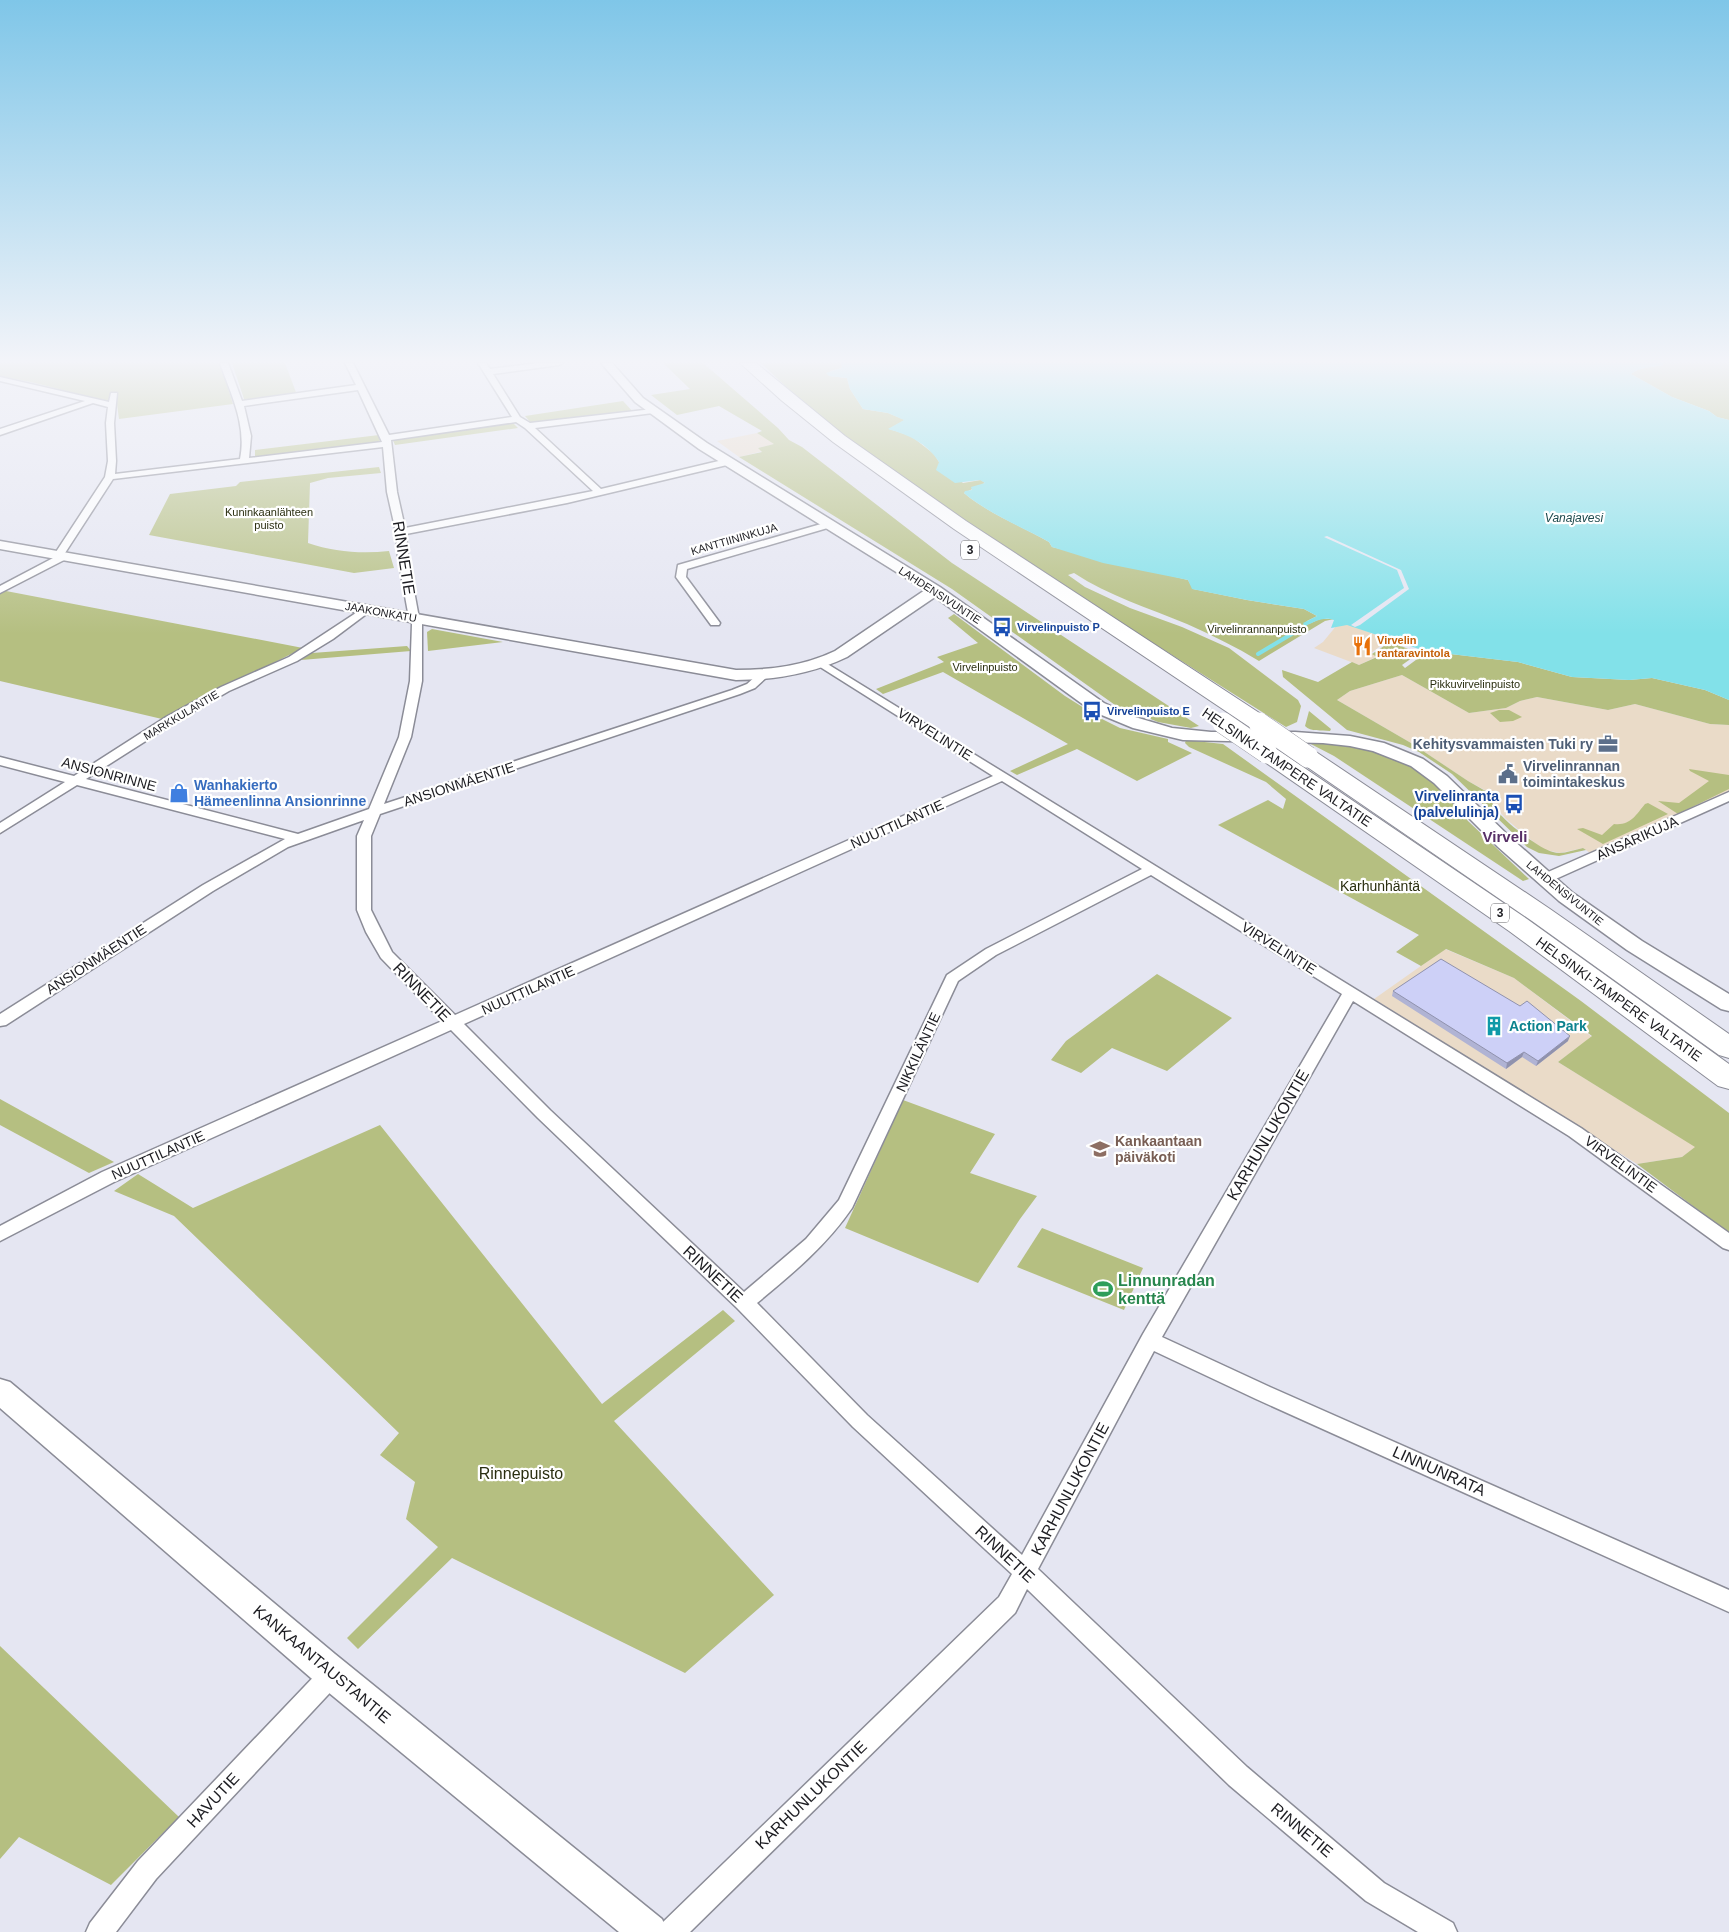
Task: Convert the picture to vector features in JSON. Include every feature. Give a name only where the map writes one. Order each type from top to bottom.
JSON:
[{"type":"highway","name":"3","points":[[833,453],[938,528],[1099,638]]},
{"type":"highway","name":"HELSINKI-TAMPERE VALTATIE","points":[[859,453],[1134,642],[1259,723],[1541,915],[1729,1048]]},
{"type":"highway","name":"HELSINKI-TAMPERE VALTATIE","points":[[1216,718],[1518,925],[1729,1080]]},
{"type":"main road","name":"LAHDENSIVUNTIE","points":[[714,453],[936,590],[1098,706],[1133,722],[1181,734],[1203,737],[1343,737],[1402,755],[1431,770],[1544,879],[1600,923],[1729,1004]]},
{"type":"main road","name":"JAAKONKATU","points":[[0,545],[696,669],[736,675],[762,676]]},
{"type":"main road","name":"ANSIONMÄENTIE","points":[[762,676],[790,672],[821,663],[841,654],[936,590]]},
{"type":"main road","name":"KANKAANTAUSTANTIE","points":[[0,1391],[332,1674],[649,1932]]},
{"type":"street","points":[[0,590],[62,556],[110,477],[111,453]]},
{"type":"street","points":[[244,460],[246,453]]},
{"type":"street","points":[[110,477],[295,453]]},
{"type":"street","name":"RINNETIE","points":[[387,453],[392,492],[401,532],[403,558],[414,618],[417,624],[417,647],[416,681],[412,710],[405,737],[376,811],[369,822],[364,836],[364,910],[373,932],[386,955],[544,1114],[744,1303],[860,1421],[1025,1572],[1238,1776],[1375,1892],[1444,1932]]},
{"type":"street","points":[[557,453],[598,491]]},
{"type":"street","points":[[401,532],[567,500],[598,491],[727,462]]},
{"type":"street","name":"KANTTIININKUJA","points":[[715,623],[681,577],[682,567],[828,525]]},
{"type":"street","name":"MARKKULANTIE","points":[[0,829],[170,720],[225,689],[293,659],[329,637],[365,610]]},
{"type":"street","name":"VIRVELINTIE","points":[[821,663],[1575,1132],[1729,1243]]},
{"type":"street","name":"ANSIONMÄENTIE","points":[[0,1021],[208,888],[297,838],[736,692],[751,686],[762,676]]},
{"type":"street","name":"ANSIONRINNE","points":[[0,761],[297,838]]},
{"type":"street","name":"NUUTTILANTIE","points":[[0,1234],[108,1177],[1003,776]]},
{"type":"street","name":"ANSARIKUJA","points":[[1544,879],[1729,796]]},
{"type":"street","name":"NIKKILÄNTIE","points":[[744,1303],[820,1238],[835,1222],[846,1203],[952,978],[991,952],[1152,869]]},
{"type":"street","name":"KARHUNLUKONTIE","points":[[671,1932],[1007,1605],[1150,1340],[1351,992]]},
{"type":"street","name":"LINNUNRATA","points":[[1150,1340],[1263,1393],[1729,1601]]},
{"type":"street","name":"HAVUTIE","points":[[100,1932],[147,1870],[332,1674]]},
{"type":"shaded area","points":[[734,453],[754,453],[739,457]]},
{"type":"shaded area","points":[[1337,625],[1351,625],[1386,639],[1386,642],[1371,653],[1378,656],[1359,665],[1314,648],[1323,642]]},
{"type":"shaded area","points":[[1402,675],[1469,713],[1506,708],[1520,701],[1537,697],[1608,710],[1635,704],[1710,724],[1729,725],[1729,801],[1600,860],[1583,848],[1560,853],[1542,849],[1506,819],[1493,804],[1492,801],[1496,796],[1468,781],[1411,743],[1337,700],[1350,691]]},
{"type":"shaded area","points":[[1445,949],[1514,978],[1592,1037],[1558,1062],[1696,1147],[1682,1157],[1637,1164],[1374,999]]},
{"type":"green space","points":[[255,453],[289,453],[255,457]]},
{"type":"green space","points":[[757,453],[810,453],[952,563],[1199,726],[1191,728],[1158,722],[1115,705],[952,589],[739,457]]},
{"type":"green space","name":"Virvelinrannanpuisto","points":[[870,453],[933,453],[939,462],[963,483],[981,480],[985,483],[964,493],[994,514],[1049,542],[1052,547],[1188,580],[1193,589],[1304,609],[1317,616],[1307,621],[1304,626],[1320,619],[1334,619],[1325,621],[1259,661],[1206,632],[1115,595],[1074,573],[1068,575],[1085,587],[1130,608],[1182,627],[1229,648],[1298,700],[1301,706],[1297,722],[1286,727],[1126,626],[914,485]]},
{"type":"green space","name":"Kuninkaanlähteen puisto","points":[[379,467],[381,473],[328,478],[310,483],[308,543],[348,552],[389,551],[394,568],[354,573],[149,535],[170,494],[236,486],[240,482]]},
{"type":"green space","points":[[0,590],[303,648],[162,719],[0,681]]},
{"type":"green space","name":"Virvelinpuisto","points":[[954,614],[1065,696],[1100,718],[1120,728],[1168,739],[1168,742],[1192,753],[1137,781],[1077,749],[1017,775],[1010,771],[1068,744],[943,672],[883,694],[876,689],[944,662],[937,657],[978,643],[948,618]]},
{"type":"green space","points":[[432,629],[503,642],[428,651],[427,632]]},
{"type":"green space","name":"Pikkuvirvelinpuisto","points":[[1390,642],[1419,653],[1402,665],[1405,668],[1424,654],[1425,651],[1518,662],[1572,677],[1629,680],[1652,678],[1705,690],[1729,700],[1729,725],[1710,724],[1635,704],[1608,710],[1537,697],[1520,701],[1506,708],[1469,713],[1402,675],[1350,691],[1337,700],[1411,743],[1468,781],[1496,797],[1492,801],[1500,814],[1538,845],[1556,853],[1583,848],[1586,850],[1559,856],[1539,853],[1527,847],[1452,774],[1419,752],[1403,745],[1347,730],[1283,677],[1282,670],[1318,682],[1352,662],[1359,665],[1377,657],[1372,654]]},
{"type":"green space","points":[[407,646],[411,651],[301,660],[312,653]]},
{"type":"green space","points":[[1499,710],[1509,710],[1522,717],[1513,721],[1500,722],[1490,713]]},
{"type":"green space","points":[[1309,711],[1331,729],[1330,731],[1307,728],[1305,726]]},
{"type":"green space","name":"Karhunhäntä","points":[[1186,740],[1223,744],[1581,1001],[1729,1113],[1729,1233],[1637,1164],[1682,1157],[1695,1147],[1558,1062],[1592,1036],[1514,978],[1446,949],[1421,966],[1396,952],[1419,935],[1218,825],[1268,800],[1283,809],[1286,799],[1266,782],[1189,747],[1185,743]]},
{"type":"green space","points":[[1307,742],[1340,743],[1359,747],[1402,762],[1418,770],[1432,780],[1468,821],[1529,879],[1523,881],[1334,756]]},
{"type":"green space","points":[[1689,769],[1729,775],[1729,789],[1678,814],[1658,801],[1679,803],[1709,781]]},
{"type":"green space","points":[[1648,803],[1668,814],[1603,844],[1577,829],[1583,828],[1602,835],[1614,824],[1628,821]]},
{"type":"green space","points":[[1157,974],[1232,1018],[1167,1071],[1112,1048],[1081,1073],[1051,1060],[1066,1041]]},
{"type":"green space","points":[[0,1099],[114,1162],[89,1173],[0,1125]]},
{"type":"green space","points":[[903,1100],[995,1134],[970,1173],[1037,1196],[978,1283],[845,1228]]},
{"type":"green space","name":"Rinnepuisto","points":[[380,1125],[602,1404],[723,1310],[735,1321],[614,1421],[774,1595],[685,1673],[452,1558],[358,1649],[347,1638],[438,1547],[406,1519],[415,1482],[380,1455],[399,1433],[174,1216],[114,1191],[138,1174],[193,1208]]},
{"type":"green space","name":"Linnunradan kenttä","points":[[1042,1228],[1143,1268],[1124,1310],[1017,1267]]},
{"type":"green space","points":[[0,1646],[179,1817],[111,1885],[19,1837],[0,1859]]},
{"type":"water","name":"Vanajavesi","points":[[932,453],[1729,453],[1729,700],[1705,690],[1652,678],[1629,680],[1572,677],[1518,662],[1425,651],[1347,625],[1331,628],[1334,620],[1330,619],[1319,620],[1305,626],[1303,623],[1317,616],[1304,609],[1192,589],[1188,580],[1103,563],[1052,547],[1049,542],[994,514],[964,493],[965,491],[972,490],[971,487],[985,483],[980,480],[955,483],[936,470],[939,462]]},
{"type":"pier","points":[[1327,536],[1401,570],[1409,589],[1360,625],[1355,627],[1351,625],[1404,588],[1397,570],[1324,537]]},
{"type":"building","name":"Action Park","points":[[1441,959],[1520,1006],[1527,1001],[1570,1036],[1538,1061],[1524,1052],[1507,1063],[1393,991]]},
{"type":"waterway","points":[[1258,654],[1305,626]]},
{"type":"place","name":"Virvelinpuisto P","points":[[1002,627]]},
{"type":"place","name":"Virvelin rantaravintola","points":[[1362,646]]},
{"type":"place","name":"Virvelinpuisto E","points":[[1092,711]]},
{"type":"place","name":"Kehitysvammaisten Tuki ry","points":[[1608,744]]},
{"type":"place","name":"Virvelinrannan toimintakeskus","points":[[1508,774]]},
{"type":"place","name":"Wanhakierto Hämeenlinna Ansionrinne","points":[[179,793]]},
{"type":"place","name":"Virvelinranta (palvelulinja)","points":[[1514,804]]},
{"type":"place","name":"Action Park","points":[[1494,1026]]},
{"type":"place","name":"Kankaantaan päiväkoti","points":[[1100,1149]]},
{"type":"place","name":"Linnunradan kenttä","points":[[1103,1289]]},
{"type":"district","name":"Virveli","points":[[1505,836]]}]
